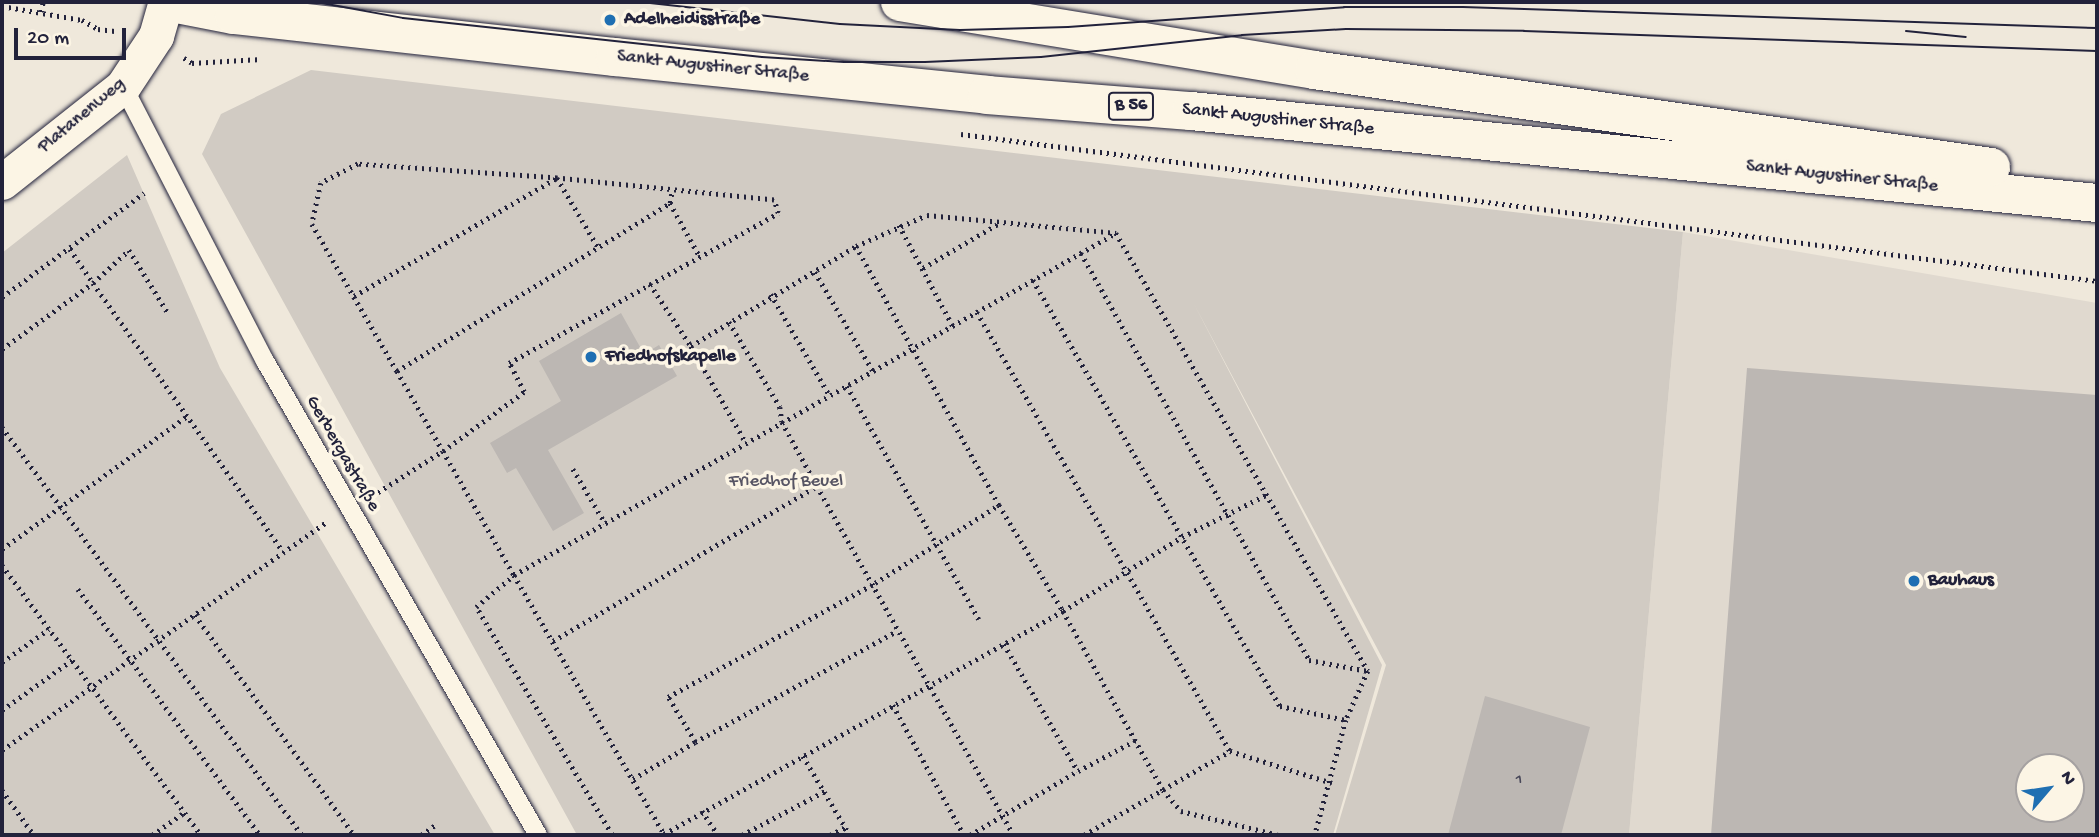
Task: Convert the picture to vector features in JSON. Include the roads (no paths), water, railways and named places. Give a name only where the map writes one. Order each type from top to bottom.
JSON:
[{"type":"main road","name":"Sankt Augustiner Straße","points":[[900,2],[1314,70],[2097,183]]},
{"type":"main road","name":"Sankt Augustiner Straße","points":[[163,13],[234,15],[988,96],[1191,111],[2097,203]]},
{"type":"street","name":"Platanenweg","points":[[2,182],[123,86],[163,13]]},
{"type":"lane","name":"Gerbergastraße","points":[[123,86],[265,361],[538,835]]},
{"type":"tram line","points":[[316,2],[403,18],[762,57],[844,62],[1041,57],[1242,35],[1346,29],[1524,31],[2097,51]]},
{"type":"tram line","points":[[641,2],[840,24],[960,30],[1068,27],[1344,7],[1463,7],[2097,28]]},
{"type":"tram line","points":[[1906,31],[1966,37]]},
{"type":"place","name":"Adelheidisstraße","points":[[610,20]]},
{"type":"place","name":"Friedhofskapelle","points":[[591,357]]},
{"type":"place","name":"Bauhaus","points":[[1914,581]]},
{"type":"park label","name":"Friedhof Beuel","points":[[786,482]]}]
